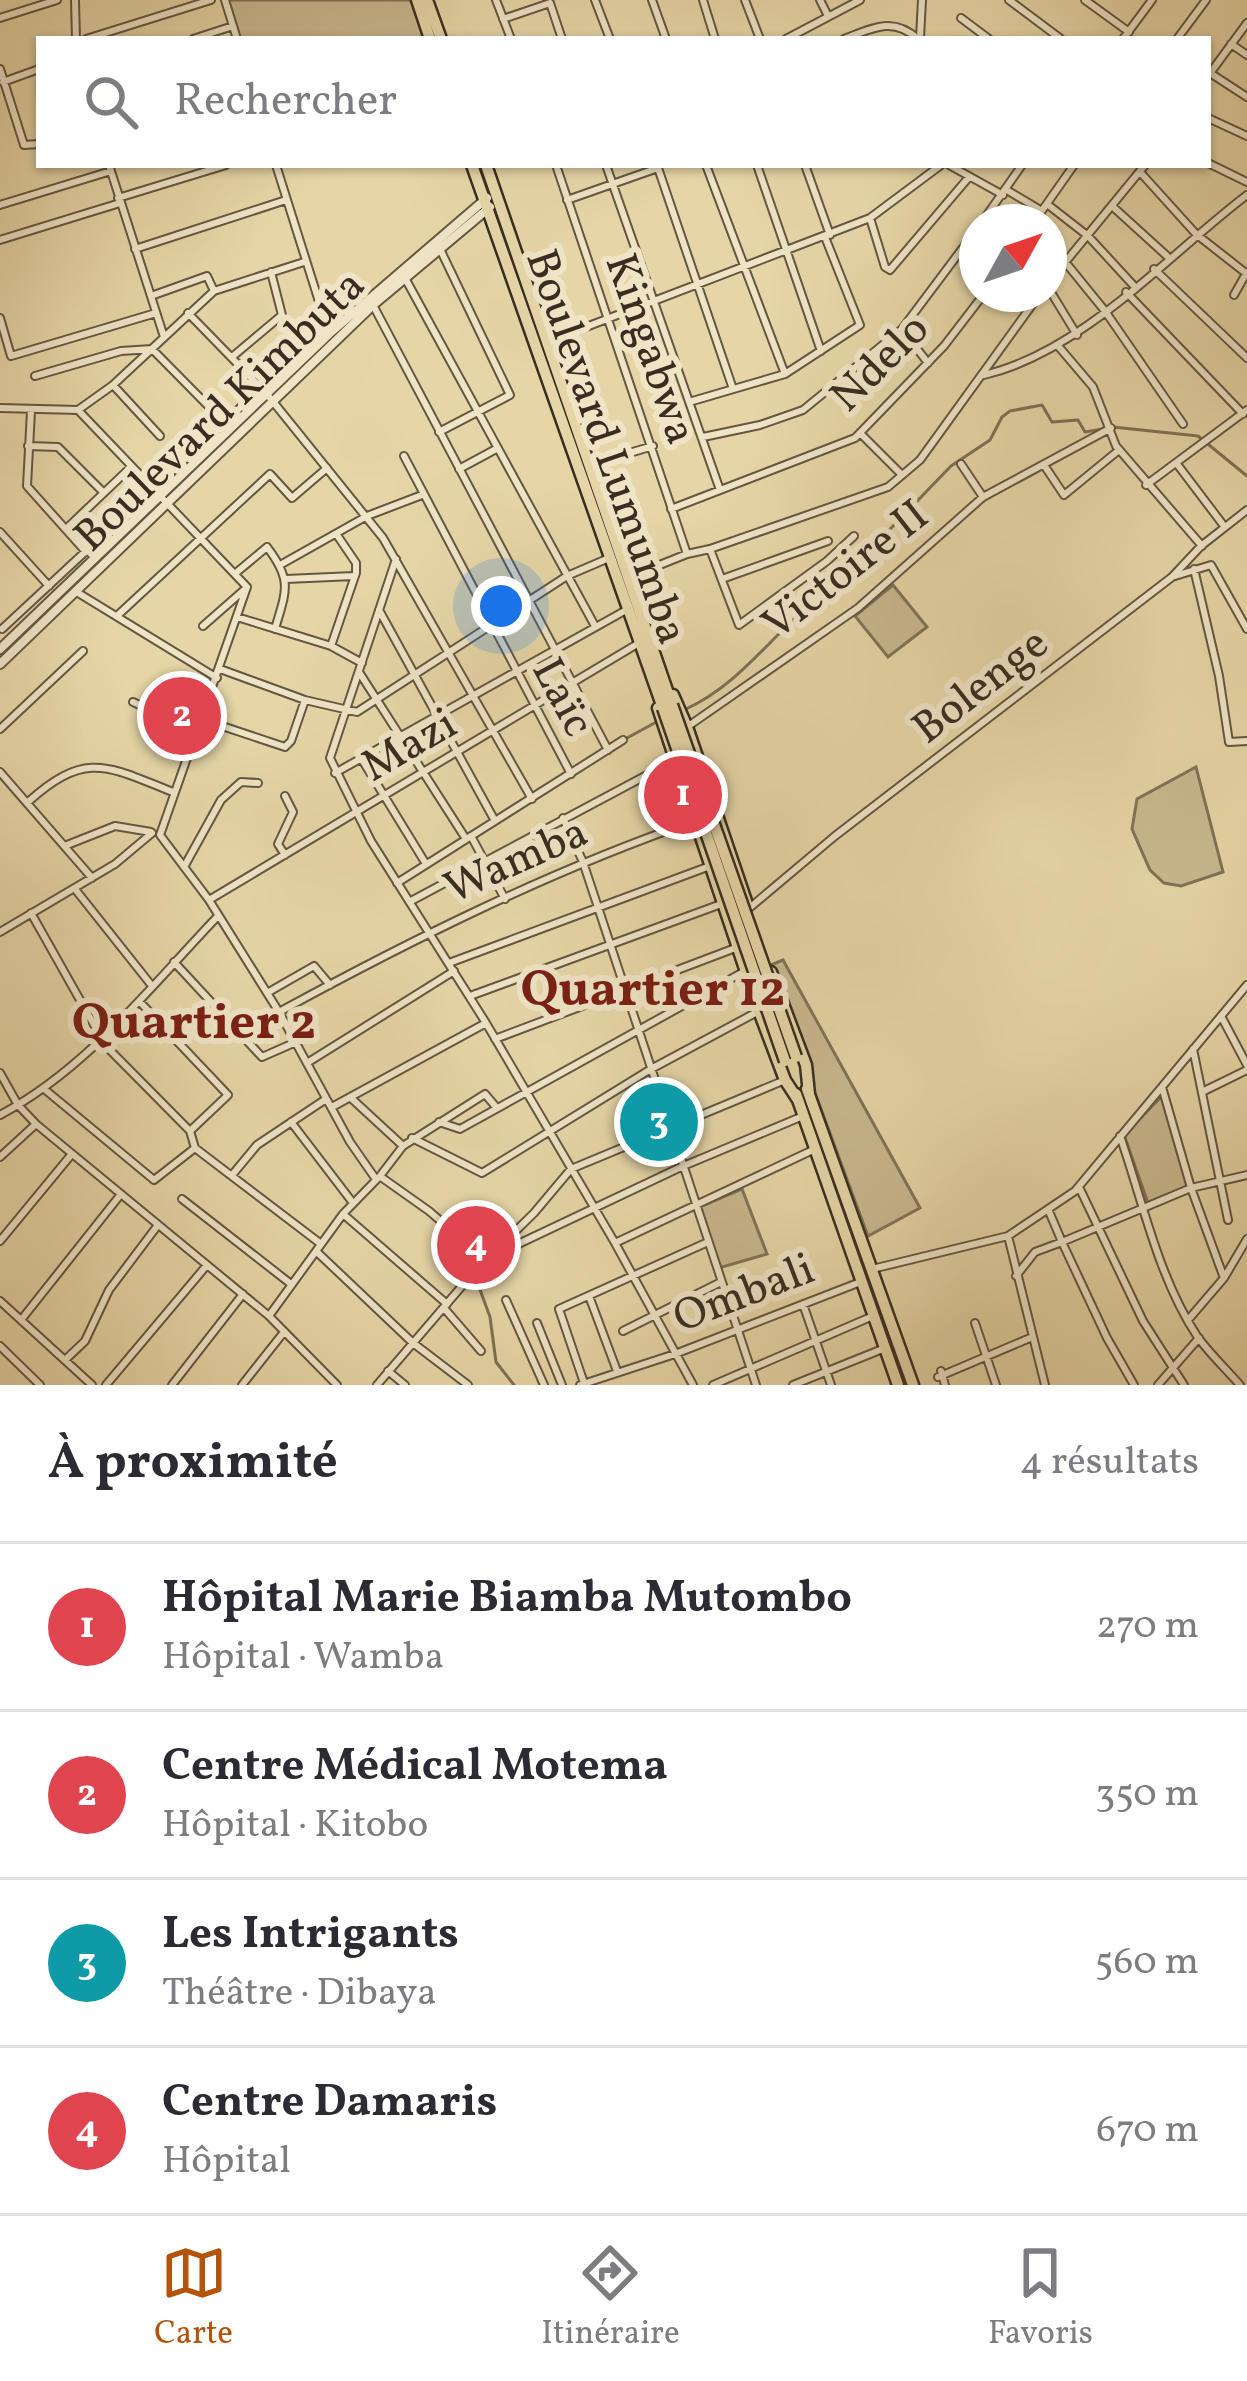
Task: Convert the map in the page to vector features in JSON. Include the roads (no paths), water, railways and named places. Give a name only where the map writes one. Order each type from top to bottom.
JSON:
[{"type":"highway","points":[[417,0],[429,36]]},
{"type":"highway","points":[[427,0],[441,36]]},
{"type":"highway","name":"Boulevard Lumumba","points":[[474,168],[547,342],[659,682]]},
{"type":"highway","name":"Boulevard Lumumba","points":[[486,168],[491,201],[609,558],[624,580],[628,609],[659,682]]},
{"type":"highway","points":[[659,682],[745,895],[806,1065],[803,1116],[913,1385]]},
{"type":"highway","points":[[672,714],[675,760],[745,971],[785,1080],[804,1097]]},
{"type":"highway","points":[[672,714],[869,1276],[873,1316],[898,1385]]},
{"type":"street","points":[[0,19],[57,0]]},
{"type":"street","points":[[75,0],[76,36]]},
{"type":"street","points":[[96,36],[211,0]]},
{"type":"street","points":[[225,0],[236,36]]},
{"type":"street","points":[[496,0],[510,36]]},
{"type":"street","points":[[595,0],[609,36]]},
{"type":"street","points":[[652,0],[665,36]]},
{"type":"street","points":[[703,0],[715,36]]},
{"type":"street","points":[[759,36],[746,4],[760,0]]},
{"type":"street","points":[[820,0],[828,16]]},
{"type":"street","points":[[791,36],[860,0]]},
{"type":"street","points":[[919,36],[922,0]]},
{"type":"street","points":[[1009,0],[1057,36]]},
{"type":"street","points":[[1085,0],[1096,3],[1126,36],[1152,0]]},
{"type":"street","points":[[1179,36],[1206,0]]},
{"type":"street","points":[[503,19],[549,2],[561,36]]},
{"type":"street","points":[[961,18],[985,36]]},
{"type":"street","points":[[1211,72],[1247,23]]},
{"type":"street","points":[[852,36],[883,24],[907,29],[915,36]]},
{"type":"street","points":[[202,36],[233,26]]},
{"type":"street","points":[[1231,44],[1247,55]]},
{"type":"street","points":[[0,70],[26,147],[36,145]]},
{"type":"street","points":[[2,82],[36,70]]},
{"type":"street","points":[[1211,76],[1247,97]]},
{"type":"street","points":[[1211,119],[1247,136]]},
{"type":"street","points":[[1211,164],[1247,182]]},
{"type":"street","points":[[0,206],[110,168],[164,337]]},
{"type":"street","points":[[0,240],[217,168]]},
{"type":"street","points":[[279,168],[304,262],[331,333]]},
{"type":"street","name":"Kingabwa","points":[[557,168],[687,554]]},
{"type":"street","points":[[606,168],[719,490]]},
{"type":"street","points":[[567,200],[654,168]]},
{"type":"street","points":[[657,168],[733,389]]},
{"type":"street","points":[[707,168],[785,374]]},
{"type":"street","points":[[758,168],[821,351]]},
{"type":"street","points":[[689,402],[785,374],[860,325],[806,168]]},
{"type":"street","points":[[547,342],[870,218],[941,168]]},
{"type":"street","points":[[951,168],[1036,204]]},
{"type":"street","points":[[995,204],[1020,168]]},
{"type":"street","points":[[1046,204],[1072,168]]},
{"type":"street","points":[[1067,262],[1143,169],[1196,234],[1247,273],[1234,295]]},
{"type":"street","points":[[870,218],[885,267],[890,269],[969,177]]},
{"type":"street","points":[[981,376],[1005,370],[1077,335],[1247,195]]},
{"type":"street","points":[[135,249],[286,200]]},
{"type":"street","name":"Boulevard Kimbuta","points":[[331,333],[373,305],[491,201]]},
{"type":"street","name":"Boulevard Kimbuta","points":[[0,650],[75,591],[159,496],[331,333],[491,201]]},
{"type":"street","points":[[1112,206],[1168,257]]},
{"type":"street","points":[[1067,222],[1088,236],[1245,412],[1146,485]]},
{"type":"street","points":[[439,432],[510,395],[440,249]]},
{"type":"street","points":[[703,436],[798,413],[902,329],[959,254]]},
{"type":"street","points":[[0,408],[78,410],[113,385],[214,292],[304,262]]},
{"type":"street","points":[[1067,264],[1183,424]]},
{"type":"street","points":[[1154,269],[1244,354],[1247,343]]},
{"type":"street","points":[[232,357],[282,315],[271,272]]},
{"type":"street","points":[[151,296],[207,276],[214,292]]},
{"type":"street","name":"Laïc","points":[[405,278],[595,626]]},
{"type":"street","points":[[373,305],[608,750]]},
{"type":"street","name":"Ndelo","points":[[671,509],[860,433],[969,312]]},
{"type":"street","points":[[624,580],[888,487],[920,460],[1027,312]]},
{"type":"street","points":[[1064,312],[1077,335]]},
{"type":"street","points":[[0,318],[11,356],[156,313]]},
{"type":"street","points":[[188,314],[267,395],[367,516],[532,799]]},
{"type":"street","points":[[902,329],[928,363]]},
{"type":"street","points":[[1058,346],[1093,387],[1119,450],[1202,546]]},
{"type":"street","points":[[35,376],[121,351],[152,349],[227,425]]},
{"type":"street","points":[[113,385],[160,436]]},
{"type":"street","points":[[565,394],[591,385]]},
{"type":"street","name":"Boulevard Kimbuta","points":[[0,664],[16,641],[227,425],[267,395]]},
{"type":"street","points":[[32,410],[27,486],[86,552]]},
{"type":"street","points":[[78,410],[247,587]]},
{"type":"street","name":"Victoire II","points":[[672,714],[858,608],[983,497],[1111,428]]},
{"type":"street","points":[[860,433],[902,475]]},
{"type":"street","points":[[28,446],[58,447],[104,493]]},
{"type":"street","points":[[590,465],[653,446]]},
{"type":"street","points":[[459,469],[498,448]]},
{"type":"street","points":[[1044,465],[1064,495],[1119,450]]},
{"type":"street","name":"Laïc","points":[[404,456],[571,774]]},
{"type":"street","points":[[961,464],[983,497]]},
{"type":"street","points":[[1177,464],[1224,526]]},
{"type":"street","points":[[66,529],[131,466]]},
{"type":"street","points":[[118,615],[270,474],[292,498],[327,468]]},
{"type":"street","points":[[280,565],[367,516],[422,495]]},
{"type":"street","points":[[16,641],[1,628],[86,552],[159,496]]},
{"type":"street","name":"Bolenge","points":[[729,922],[1172,577],[1247,510]]},
{"type":"street","points":[[0,532],[49,586]]},
{"type":"street","points":[[331,646],[356,576],[356,562],[337,535]]},
{"type":"street","points":[[710,549],[739,625],[854,536]]},
{"type":"street","points":[[722,579],[829,541]]},
{"type":"street","points":[[236,573],[267,547],[280,565],[286,579],[275,629]]},
{"type":"street","points":[[75,591],[218,674],[357,712],[567,577],[609,558]]},
{"type":"street","points":[[396,559],[329,758],[334,773],[397,884],[470,995],[692,1385]]},
{"type":"street","points":[[1172,577],[1211,565],[1247,629]]},
{"type":"street","points":[[1194,569],[1220,676],[1228,742],[1247,741]]},
{"type":"street","points":[[286,579],[356,576]]},
{"type":"street","points":[[0,932],[75,889],[156,832],[247,587]]},
{"type":"street","points":[[203,626],[247,587]]},
{"type":"street","name":"Mazi","points":[[334,773],[628,609]]},
{"type":"street","points":[[379,610],[495,821]]},
{"type":"street","points":[[237,617],[331,646],[360,667],[421,772],[487,859],[505,899]]},
{"type":"street","name":"Mazi","points":[[209,900],[640,642]]},
{"type":"street","points":[[0,729],[83,651]]},
{"type":"street","points":[[200,719],[285,747],[305,700]]},
{"type":"street","points":[[133,702],[196,730]]},
{"type":"street","points":[[397,884],[622,740]]},
{"type":"street","points":[[361,758],[426,864]]},
{"type":"street","name":"Wamba","points":[[411,901],[675,760]]},
{"type":"street","points":[[28,802],[54,779],[87,767],[112,770],[173,792]]},
{"type":"street","points":[[0,772],[92,878]]},
{"type":"street","points":[[184,867],[227,793],[241,782],[257,783]]},
{"type":"street","points":[[285,796],[293,812],[278,844],[285,855]]},
{"type":"street","points":[[562,818],[583,862],[756,1385]]},
{"type":"street","name":"Wamba","points":[[279,1012],[430,931],[583,862],[694,821]]},
{"type":"street","points":[[67,845],[115,826],[156,832],[209,900],[326,1099],[378,1177],[430,1211],[486,1260]]},
{"type":"street","points":[[307,1063],[452,967],[597,905],[710,866]]},
{"type":"street","points":[[75,889],[152,986]]},
{"type":"street","points":[[470,995],[745,895]]},
{"type":"street","points":[[31,914],[101,1039],[190,1131],[195,1148],[233,1174],[319,1248],[413,1342],[468,1385]]},
{"type":"street","points":[[0,1114],[43,1088],[101,1039],[218,916]]},
{"type":"street","points":[[495,1039],[760,940]]},
{"type":"street","points":[[174,962],[262,1058],[296,1042]]},
{"type":"street","points":[[267,993],[314,966],[330,985]]},
{"type":"street","points":[[439,1121],[460,1129],[745,971]]},
{"type":"street","points":[[1045,1385],[1008,1236],[1079,1187],[1247,986]]},
{"type":"street","points":[[139,1001],[228,1095],[190,1131]]},
{"type":"street","points":[[412,1138],[478,1174],[651,1069],[759,1011]]},
{"type":"street","points":[[1201,1092],[1247,1068],[1221,1016]]},
{"type":"street","points":[[332,1107],[486,1023]]},
{"type":"street","points":[[1193,1049],[1228,1220]]},
{"type":"street","points":[[0,1072],[18,1105],[36,1124],[269,1316],[337,1385]]},
{"type":"street","points":[[376,1385],[571,1169],[785,1080]]},
{"type":"street","points":[[1162,1086],[1191,1188],[1224,1278]]},
{"type":"street","points":[[43,1088],[154,1180],[195,1148]]},
{"type":"street","points":[[269,1316],[343,1214],[403,1146],[485,1094],[496,1108]]},
{"type":"street","points":[[351,1098],[403,1146]]},
{"type":"street","points":[[233,1174],[248,1152],[326,1099]]},
{"type":"street","points":[[486,1260],[681,1167],[803,1116]]},
{"type":"street","points":[[291,1122],[352,1203]]},
{"type":"street","points":[[0,1156],[36,1124]]},
{"type":"street","points":[[1120,1136],[1160,1259],[1189,1320],[1240,1385]]},
{"type":"street","points":[[615,1243],[815,1149]]},
{"type":"street","points":[[0,1241],[71,1155]]},
{"type":"street","points":[[1016,1276],[1035,1252],[1191,1188],[1247,1175]]},
{"type":"street","points":[[1079,1187],[1143,1321],[1184,1385]]},
{"type":"street","points":[[21,1320],[122,1194]]},
{"type":"street","points":[[182,1199],[291,1284]]},
{"type":"street","points":[[1048,1209],[1106,1338],[1134,1385]]},
{"type":"street","points":[[343,1214],[445,1306],[481,1351]]},
{"type":"street","points":[[65,1360],[86,1341],[109,1290],[158,1225]]},
{"type":"street","name":"Ombali","points":[[708,1242],[559,1309],[582,1384],[675,1354],[869,1276],[1008,1236]]},
{"type":"street","points":[[1189,1320],[1224,1278],[1247,1240]]},
{"type":"street","points":[[106,1385],[207,1265]]},
{"type":"street","points":[[623,1331],[722,1282]]},
{"type":"street","points":[[172,1385],[243,1294]]},
{"type":"street","points":[[589,1296],[617,1372]]},
{"type":"street","points":[[506,1300],[544,1385]]},
{"type":"street","points":[[0,1301],[92,1385]]},
{"type":"street","points":[[802,1304],[831,1385]]},
{"type":"street","points":[[712,1385],[873,1316]]},
{"type":"street","points":[[537,1323],[562,1385]]},
{"type":"street","points":[[975,1324],[996,1385]]},
{"type":"street","points":[[242,1385],[284,1331]]},
{"type":"street","points":[[945,1385],[940,1374],[1030,1338]]},
{"type":"street","points":[[1158,1385],[1199,1338]]},
{"type":"street","points":[[0,1346],[40,1385]]},
{"type":"street","points":[[794,1385],[886,1348]]},
{"type":"street","points":[[388,1371],[405,1385]]},
{"type":"street","points":[[320,1385],[328,1377]]},
{"type":"waterway","points":[[686,709],[732,679],[811,604],[858,575],[869,551],[951,466],[990,440],[1010,411],[1042,405],[1052,422],[1078,420],[1085,432],[1103,429]]},
{"type":"waterway","points":[[1113,427],[1198,436],[1247,476]]},
{"type":"waterway","points":[[627,738],[660,720]]},
{"type":"waterway","points":[[475,1276],[490,1317],[496,1362],[514,1385]]},
{"type":"place","name":"Centre Médical Motema","points":[[182,716]]},
{"type":"place","name":"Hôpital Marie Biamba Mutombo","points":[[683,795]]},
{"type":"place","name":"Les Intrigants","points":[[659,1122]]},
{"type":"place","name":"Centre Damaris","points":[[476,1245]]},
{"type":"district","name":"Quartier 12","points":[[653,987]]},
{"type":"district","name":"Quartier 2","points":[[194,1020]]}]
